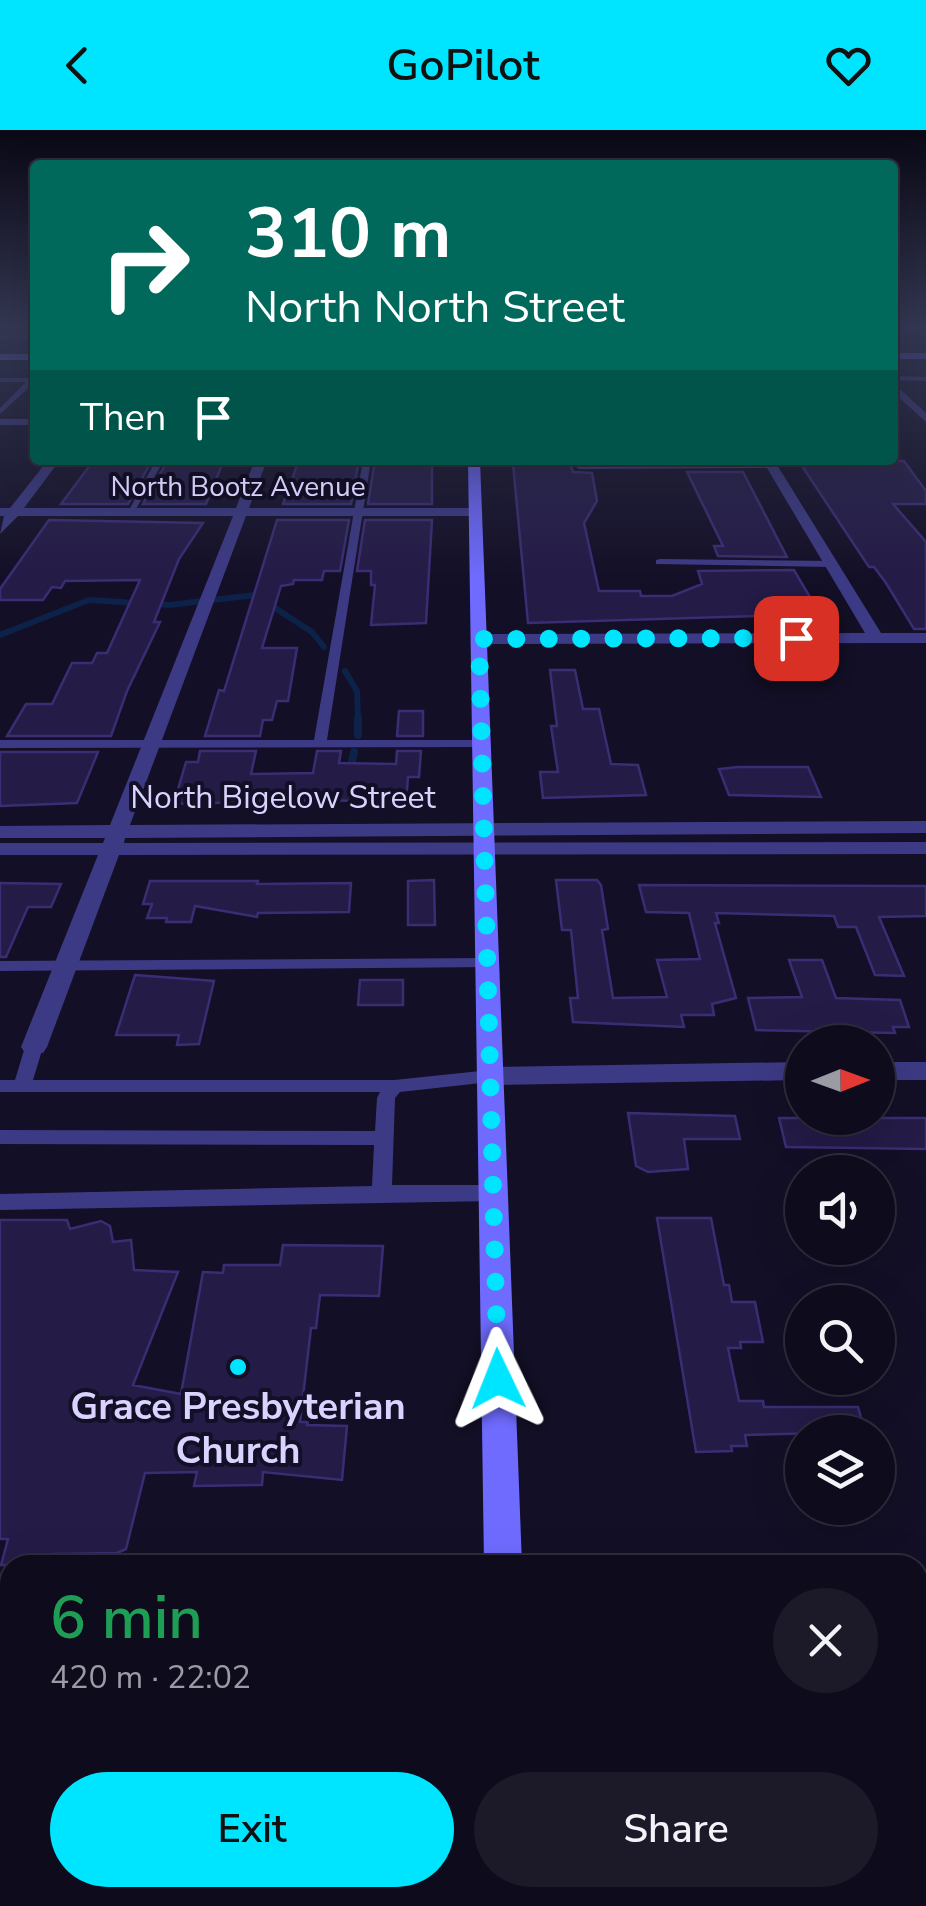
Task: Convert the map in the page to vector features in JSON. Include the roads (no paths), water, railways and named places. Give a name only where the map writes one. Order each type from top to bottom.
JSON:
[{"type":"main road","points":[[474,465],[487,838],[502,1555]]},
{"type":"street","points":[[0,422],[30,422]]},
{"type":"street","points":[[0,530],[7,512],[49,465]]},
{"type":"street","points":[[34,1047],[258,465]]},
{"type":"street","points":[[771,465],[876,638]]},
{"type":"street","name":"North Bootz Avenue","points":[[7,512],[476,512]]},
{"type":"street","points":[[479,639],[926,638]]},
{"type":"street","name":"North Bigelow Street","points":[[0,849],[115,840],[487,838],[926,827]]},
{"type":"street","name":"North Bigelow Street","points":[[0,832],[115,840]]},
{"type":"street","name":"North Bigelow Street","points":[[487,838],[926,848]]},
{"type":"street","points":[[895,1071],[926,1070]]},
{"type":"street","points":[[490,1076],[785,1072]]},
{"type":"lane","points":[[130,512],[157,465]]},
{"type":"lane","points":[[320,743],[367,465]]},
{"type":"lane","points":[[660,562],[831,564]]},
{"type":"lane","points":[[0,744],[483,744]]},
{"type":"lane","points":[[0,966],[488,963]]},
{"type":"lane","points":[[22,1086],[34,1047]]},
{"type":"lane","points":[[0,1086],[394,1086],[490,1076]]},
{"type":"lane","points":[[382,1193],[386,1098],[394,1086]]},
{"type":"lane","points":[[0,1137],[384,1138]]},
{"type":"lane","points":[[0,1202],[493,1193]]},
{"type":"waterway","points":[[0,635],[89,600],[169,605],[255,595],[312,632],[324,647]]},
{"type":"waterway","points":[[345,671],[357,691],[358,720]]},
{"type":"waterway","points":[[358,720],[358,735]]},
{"type":"waterway","points":[[349,775],[354,752]]},
{"type":"place","name":"Grace Presbyterian Church","points":[[238,1367]]}]
